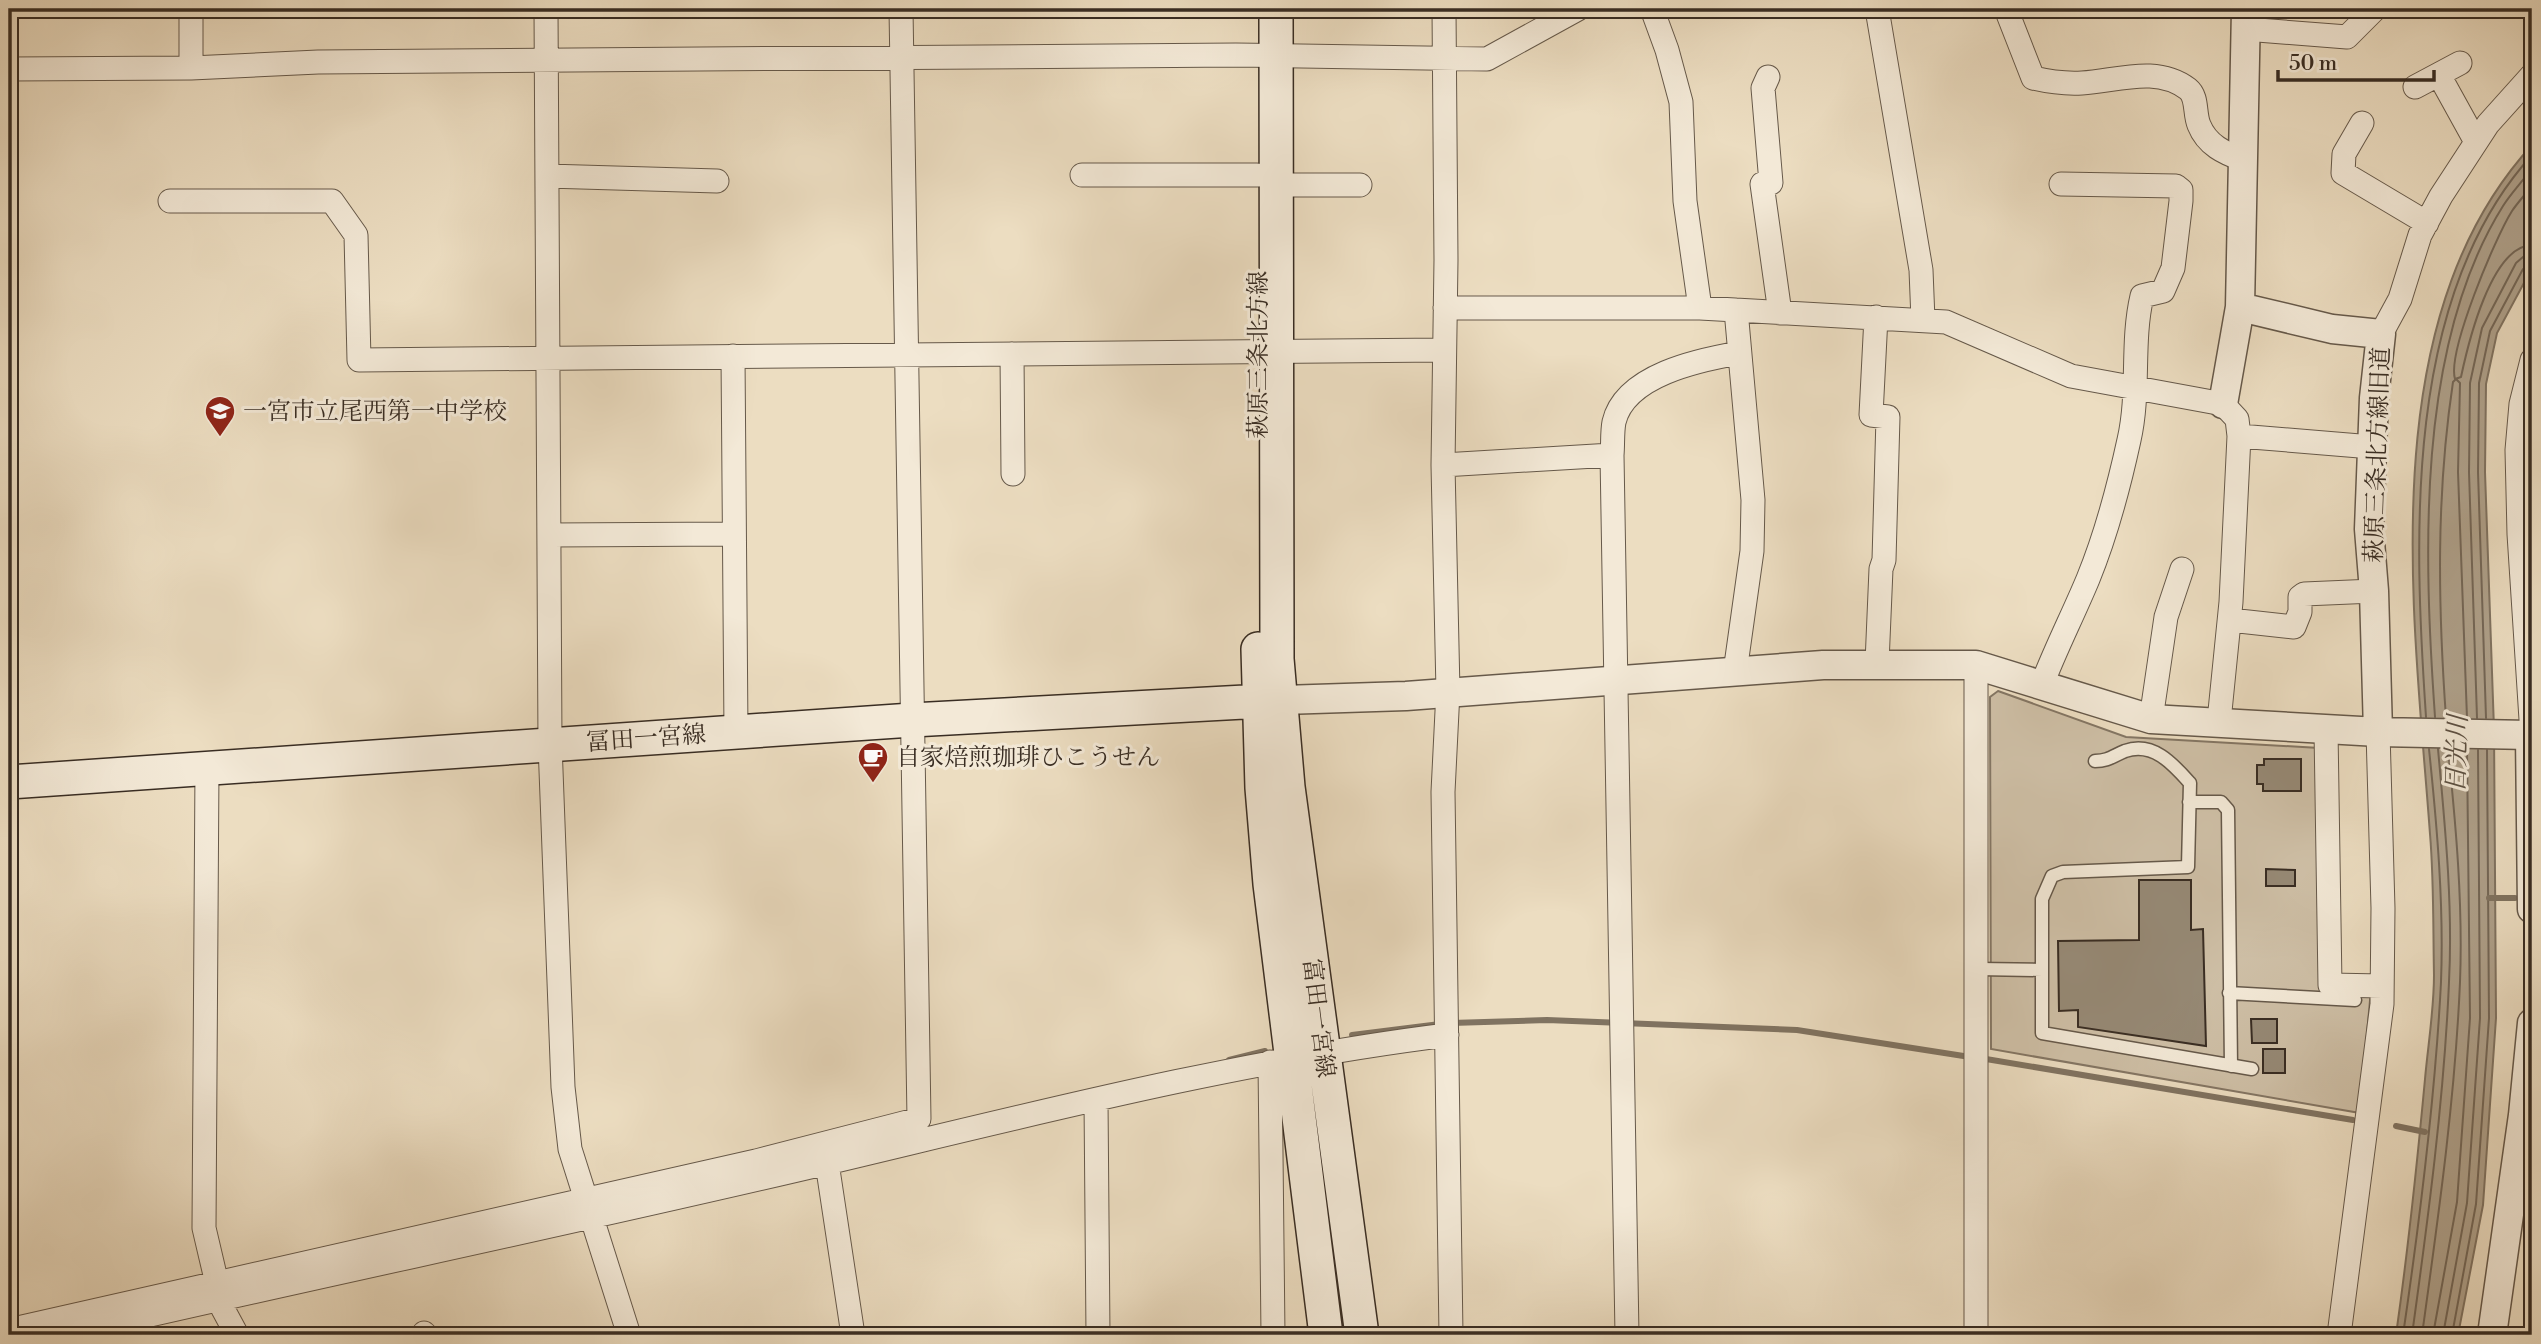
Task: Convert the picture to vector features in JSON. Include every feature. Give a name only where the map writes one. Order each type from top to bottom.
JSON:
[{"type":"main road","name":"萩原三条北方線","points":[[1256,9],[1266,56],[1270,700]]},
{"type":"main road","name":"萩原三条北方線","points":[[1266,56],[1276,9]]},
{"type":"main road","name":"冨田一宮線","points":[[9,782],[912,720],[1270,700]]},
{"type":"main road","name":"富田一宮線","points":[[1270,700],[1270,884],[1295,1058],[1326,1335]]},
{"type":"main road","name":"富田一宮線","points":[[1295,1058],[1362,1335]]},
{"type":"street","points":[[191,9],[191,68]]},
{"type":"street","points":[[546,9],[550,357],[550,744],[563,1087],[570,1149],[629,1335]]},
{"type":"street","points":[[588,1208],[919,1119],[901,9]]},
{"type":"street","points":[[1444,9],[1443,465],[1448,691],[1443,792],[1451,1335]]},
{"type":"street","points":[[9,69],[191,68],[317,62],[1266,56],[1487,59],[1578,9]]},
{"type":"street","points":[[1652,9],[1667,50],[1681,102],[1685,201],[1700,309]]},
{"type":"street","points":[[1877,9],[1921,270],[1923,320]]},
{"type":"street","points":[[2006,9],[2033,78],[2056,83],[2083,83],[2147,75],[2172,82],[2188,89],[2194,98],[2198,124],[2210,143],[2225,154],[2244,160]]},
{"type":"street","points":[[2224,404],[2241,307],[2245,19],[2347,37],[2375,9]]},
{"type":"street","points":[[2415,87],[2460,64]]},
{"type":"street","points":[[2439,75],[2476,142]]},
{"type":"street","points":[[2381,334],[2400,299],[2427,223],[2476,142],[2532,75]]},
{"type":"street","points":[[1768,77],[1763,88],[1771,183],[1762,184],[1780,313]]},
{"type":"street","points":[[2362,123],[2344,154],[2343,173],[2427,223]]},
{"type":"street","points":[[1082,175],[1360,185]]},
{"type":"street","points":[[547,176],[717,181]]},
{"type":"street","points":[[2041,687],[2104,533],[2130,439],[2136,388],[2137,318],[2142,296],[2163,291],[2173,268],[2181,190],[2175,186],[2061,184]]},
{"type":"street","points":[[170,201],[332,201],[356,235],[359,360],[1444,350]]},
{"type":"street","name":"萩原三条北方線旧道","points":[[2241,307],[2332,329],[2381,334],[2369,529],[2374,591],[2378,733]]},
{"type":"street","points":[[1445,309],[1700,309],[1946,322],[2071,376],[2224,404],[2236,419],[2239,436],[2230,620],[2219,721]]},
{"type":"street","points":[[1735,672],[1752,551],[1753,500],[1736,310]]},
{"type":"street","points":[[1877,317],[1871,415],[1888,417],[1884,561],[1881,569],[1877,663]]},
{"type":"street","points":[[1627,1335],[1612,455],[1615,421],[1625,402],[1647,383],[1694,362],[1738,353]]},
{"type":"street","points":[[1012,354],[1013,474]]},
{"type":"street","points":[[733,356],[736,733]]},
{"type":"street","points":[[2532,360],[2519,534],[2531,735],[2532,909]]},
{"type":"street","points":[[2239,436],[2372,447]]},
{"type":"street","points":[[1443,465],[1612,455]]},
{"type":"street","points":[[550,535],[734,534]]},
{"type":"street","points":[[2151,719],[2166,617],[2182,569]]},
{"type":"street","points":[[2230,620],[2294,626],[2300,612],[2300,597],[2304,594],[2374,591]]},
{"type":"street","points":[[1270,700],[1406,696],[1877,663],[1976,665],[2151,719],[2219,721],[2378,733],[2531,735]]},
{"type":"street","points":[[1976,665],[1976,1335]]},
{"type":"street","points":[[2326,730],[2330,985],[2382,986]]},
{"type":"street","points":[[2339,1335],[2382,986],[2384,908],[2378,733]]},
{"type":"street","points":[[206,767],[204,1228],[218,1292],[237,1335]]},
{"type":"street","points":[[2492,1335],[2523,1115],[2532,1023]]},
{"type":"street","points":[[9,1330],[218,1292],[588,1208],[827,1163],[1096,1100],[1447,1028]]},
{"type":"street","points":[[1273,1335],[1295,1058]]},
{"type":"street","points":[[1096,1100],[1098,1335]]},
{"type":"street","points":[[827,1163],[853,1335]]},
{"type":"street","points":[[63,1335],[218,1292]]},
{"type":"lane","points":[[2095,761],[2107,761],[2138,748],[2153,751],[2173,764],[2190,783],[2188,867],[2063,872],[2052,876],[2042,899],[2042,1033],[2252,1069]]},
{"type":"lane","points":[[2189,802],[2221,802],[2228,810],[2231,1066]]},
{"type":"lane","points":[[1978,969],[2042,970]]},
{"type":"lane","points":[[2229,993],[2355,1000]]},
{"type":"shaded area","points":[[1998,691],[2126,737],[2319,748],[2323,988],[2371,989],[2360,1113],[1991,1049],[1990,697]]},
{"type":"water","name":"日光川","points":[[2532,145],[2532,268],[2497,333],[2486,384],[2485,472],[2494,729],[2496,1018],[2483,1205],[2458,1335],[2396,1335],[2434,988],[2432,869],[2413,566],[2415,473],[2425,383],[2446,296],[2481,216]]},
{"type":"building","points":[[2264,759],[2301,759],[2301,791],[2263,791],[2263,784],[2257,784],[2257,765],[2264,765]]},
{"type":"building","points":[[2266,869],[2295,870],[2295,886],[2266,886]]},
{"type":"building","points":[[2139,880],[2191,880],[2191,930],[2203,929],[2206,1046],[2078,1027],[2078,1010],[2059,1011],[2058,941],[2139,940]]},
{"type":"building","points":[[2251,1019],[2277,1019],[2277,1043],[2252,1043]]},
{"type":"building","points":[[2263,1049],[2285,1049],[2285,1073],[2263,1073]]},
{"type":"waterway","points":[[2489,898],[2515,898]]},
{"type":"waterway","points":[[1451,1023],[1547,1020],[1797,1030],[1970,1057]]},
{"type":"waterway","points":[[1352,1035],[1440,1024]]},
{"type":"waterway","points":[[1229,1060],[1265,1051]]},
{"type":"waterway","points":[[1980,1058],[2353,1120]]},
{"type":"waterway","points":[[2396,1126],[2425,1132]]},
{"type":"place","name":"一宮市立尾西第一中学校","points":[[220,438]]},
{"type":"place","name":"自家焙煎珈琲ひこうせん","points":[[873,784]]}]
